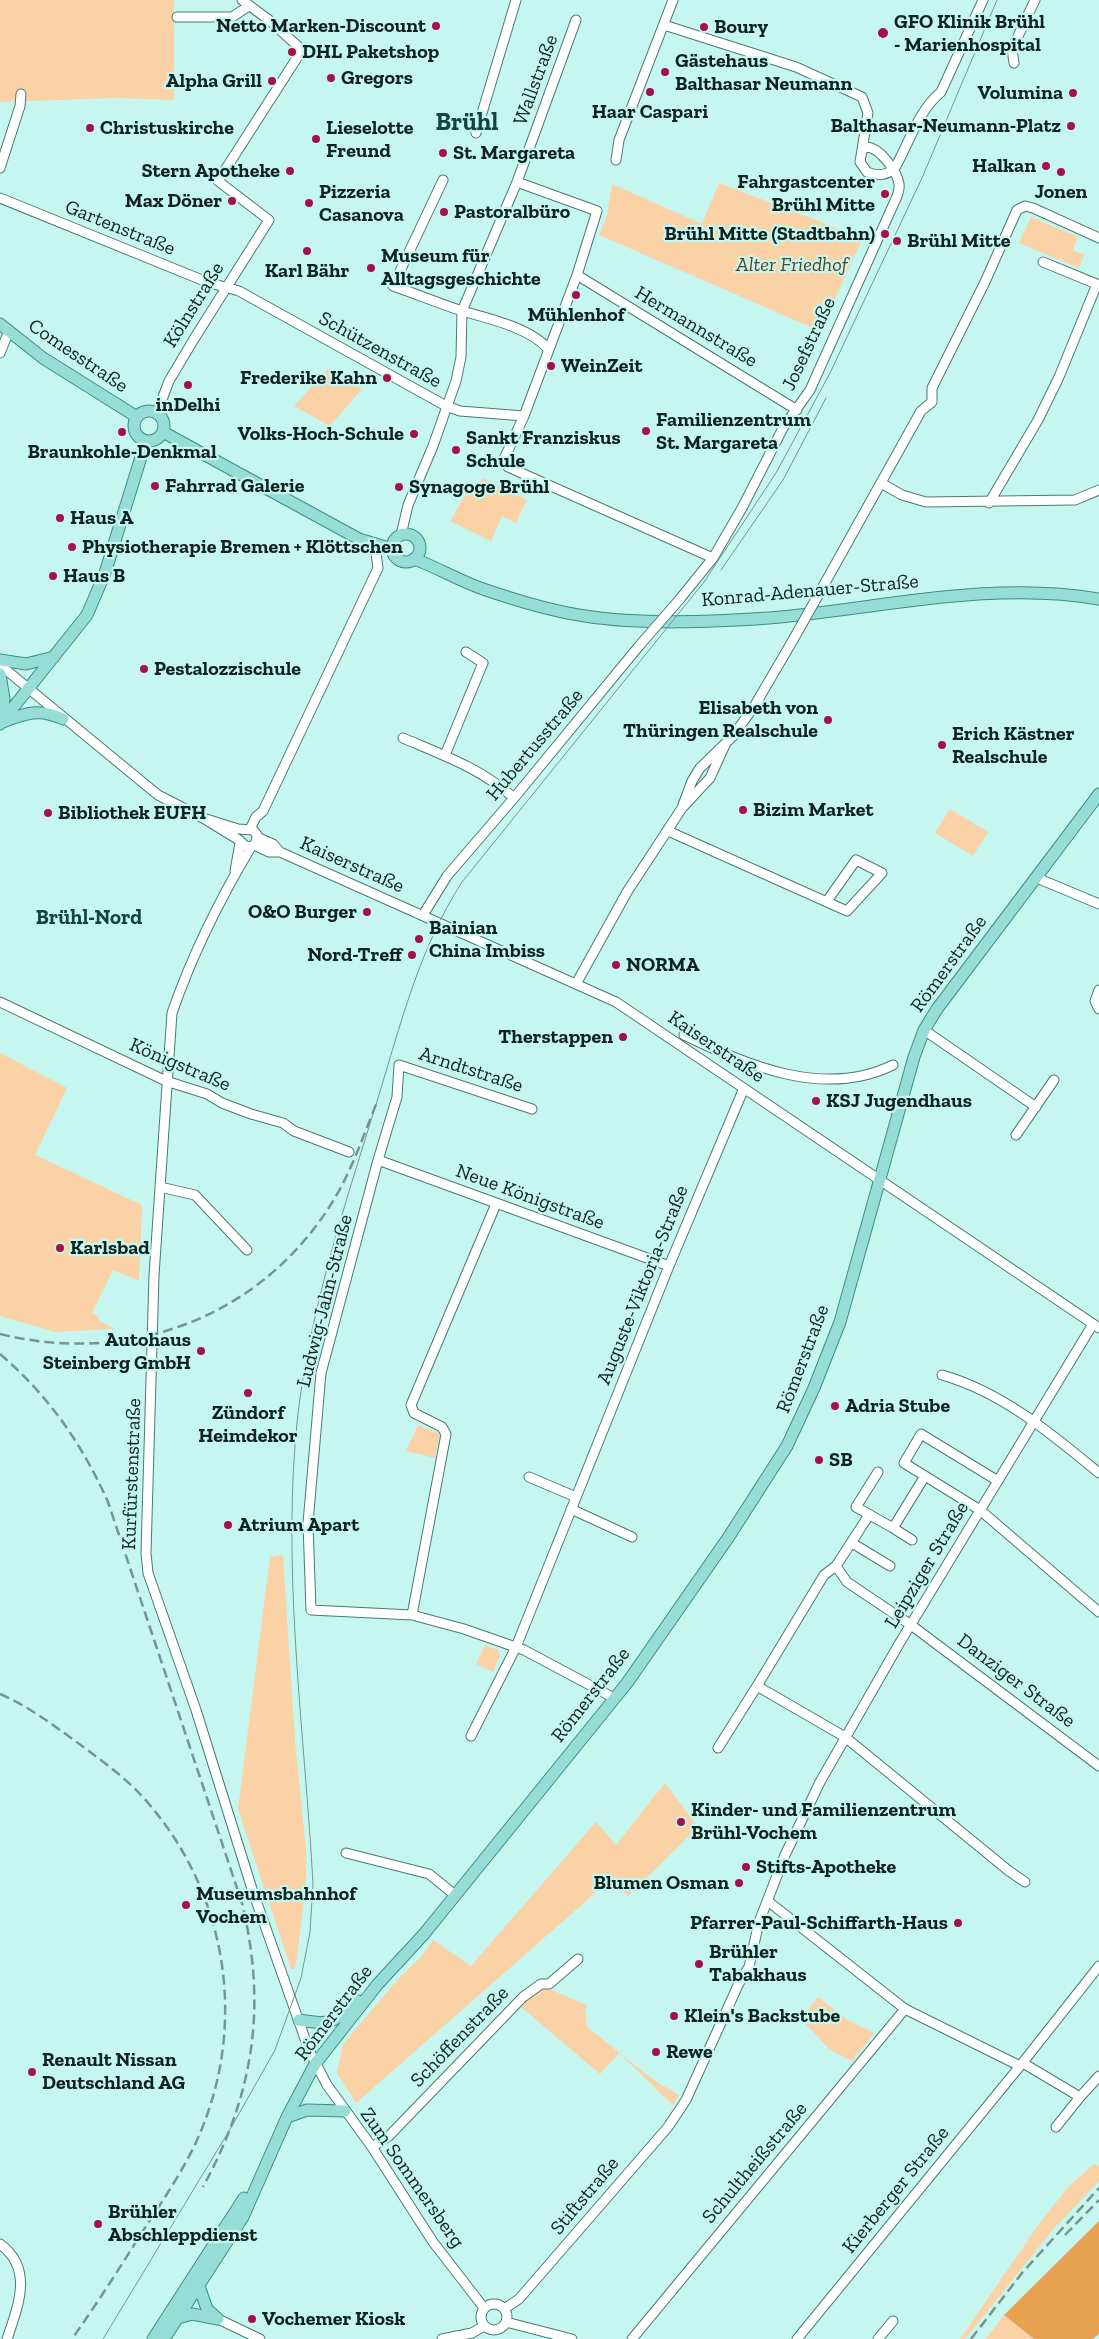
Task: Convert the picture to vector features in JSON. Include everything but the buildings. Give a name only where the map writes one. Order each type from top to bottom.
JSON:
[{"type":"main road","name":"Comesstraße","points":[[4,327],[43,358],[137,417]]},
{"type":"main road","points":[[144,412],[156,413],[163,419],[163,432],[158,438],[146,441],[135,432],[137,417],[144,412]]},
{"type":"main road","points":[[163,432],[330,525],[375,546],[392,549]]},
{"type":"main road","points":[[0,723],[54,657],[92,605],[105,574],[146,441]]},
{"type":"main road","points":[[401,535],[411,535],[418,541],[419,550],[414,559],[401,561],[394,556],[392,543],[401,535]]},
{"type":"main road","name":"Konrad-Adenauer-Straße","points":[[414,559],[469,584],[519,601],[586,616],[625,619],[695,621],[770,618],[1012,591],[1035,591],[1099,599]]},
{"type":"main road","points":[[0,660],[26,664],[54,657]]},
{"type":"main road","points":[[0,674],[4,699],[0,723]]},
{"type":"main road","points":[[0,723],[34,711],[48,712],[63,719]]},
{"type":"main road","name":"Römerstraße","points":[[164,2339],[242,2217],[286,2117],[315,2064],[377,1985],[455,1895],[614,1698],[728,1538],[766,1480],[797,1426],[840,1322],[914,1057],[924,1030],[937,1009],[1099,794]]},
{"type":"main road","points":[[299,2020],[322,2024],[333,2022],[377,1985]]},
{"type":"main road","points":[[286,2117],[307,2110],[345,2111]]},
{"type":"main road","name":"Römerstraße","points":[[153,2339],[263,2167]]},
{"type":"main road","points":[[199,2286],[207,2309],[218,2319]]},
{"type":"main road","points":[[178,2318],[192,2314],[218,2319]]},
{"type":"street","points":[[476,133],[516,0]]},
{"type":"street","points":[[616,160],[619,140],[673,0]]},
{"type":"street","points":[[664,25],[788,64],[832,81],[862,97],[868,113],[860,162],[867,172],[880,174],[893,170],[922,114],[930,102],[941,92],[983,0]]},
{"type":"street","points":[[1014,63],[1012,49],[1035,0]]},
{"type":"street","points":[[177,18],[232,17],[246,3]]},
{"type":"street","name":"Kölnstraße","points":[[156,413],[170,381],[269,220],[218,181],[302,50],[269,20],[246,3]]},
{"type":"street","name":"Wallstraße","points":[[401,535],[408,505],[433,446],[456,381],[461,357],[462,311],[517,182],[576,20]]},
{"type":"street","points":[[0,168],[20,106],[21,94]]},
{"type":"street","points":[[862,150],[867,146],[875,149],[893,170]]},
{"type":"street","name":"Josefstraße","points":[[679,600],[713,558],[746,500],[783,428],[810,390],[894,203],[899,182],[893,170]]},
{"type":"street","points":[[443,180],[393,286],[462,311],[484,316],[541,340],[548,349]]},
{"type":"street","points":[[517,182],[597,211],[577,275],[524,416],[504,459],[508,467],[713,558]]},
{"type":"street","name":"Gartenstraße","points":[[0,198],[207,282],[227,288]]},
{"type":"street","points":[[576,984],[627,892],[682,808],[710,778],[725,746],[755,705],[921,411],[932,402],[932,388],[985,282],[1014,215],[1025,206],[1099,238]]},
{"type":"street","points":[[989,503],[1038,420],[1059,377],[1098,284],[1043,262]]},
{"type":"street","name":"Hermannstraße","points":[[577,275],[797,410]]},
{"type":"street","name":"Schützenstraße","points":[[227,288],[239,291],[446,406],[460,412],[524,416]]},
{"type":"street","points":[[0,353],[4,327]]},
{"type":"street","points":[[881,483],[902,495],[926,502],[989,503],[1074,500],[1088,497],[1099,490]]},
{"type":"street","points":[[240,841],[240,834],[264,811],[378,568],[375,546]]},
{"type":"street","name":"Hubertusstraße","points":[[423,915],[447,876],[679,600]]},
{"type":"street","points":[[445,756],[483,663],[466,652]]},
{"type":"street","points":[[0,665],[63,719],[158,795],[203,818],[245,846],[254,843],[255,832],[203,818]]},
{"type":"street","points":[[403,738],[496,781],[514,798]]},
{"type":"street","points":[[682,808],[688,789],[700,768],[725,746]]},
{"type":"street","points":[[668,831],[827,902],[847,910],[882,873],[856,860],[827,902]]},
{"type":"street","name":"Kurfürstenstraße","points":[[235,872],[240,841]]},
{"type":"street","name":"Kaiserstraße","points":[[254,843],[272,844],[280,852],[576,984],[629,1010],[1096,1326]]},
{"type":"street","name":"Kurfürstenstraße","points":[[254,843],[235,872],[182,985],[172,1013],[154,1275],[146,1553],[148,1573],[196,1710],[252,1889],[315,2064]]},
{"type":"street","points":[[1037,878],[1099,904]]},
{"type":"street","points":[[1099,990],[1096,1001],[1099,1009]]},
{"type":"street","name":"Königstraße","points":[[0,1002],[166,1081],[207,1094],[222,1103],[251,1114],[283,1123],[294,1130],[349,1152]]},
{"type":"street","points":[[924,1030],[1036,1106]]},
{"type":"street","points":[[684,1036],[737,1060],[774,1071],[816,1079],[856,1077],[881,1071],[893,1065]]},
{"type":"street","points":[[728,1076],[737,1060]]},
{"type":"street","name":"Arndtstraße","points":[[399,1065],[532,1108]]},
{"type":"street","name":"Ludwig-Jahn-Straße","points":[[399,1065],[397,1097],[378,1160],[321,1373],[308,1523],[311,1610],[412,1615]]},
{"type":"street","points":[[1016,1135],[1054,1080]]},
{"type":"street","name":"Auguste-Viktoria-Straße","points":[[471,1736],[516,1647],[669,1266],[744,1088]]},
{"type":"street","name":"Neue Königstraße","points":[[378,1160],[669,1266]]},
{"type":"street","points":[[160,1187],[196,1196],[248,1250]]},
{"type":"street","points":[[496,1204],[411,1405],[414,1412],[442,1426],[446,1434],[412,1615],[464,1629],[516,1647],[614,1698]]},
{"type":"street","name":"Leipziger Straße","points":[[769,1902],[798,1828],[846,1737],[1032,1421],[1096,1326]]},
{"type":"street","points":[[942,1375],[973,1386],[1032,1421],[1099,1473]]},
{"type":"street","points":[[998,1480],[921,1434],[904,1463],[980,1510],[1099,1612]]},
{"type":"street","points":[[878,1472],[856,1507],[912,1540]]},
{"type":"street","points":[[893,1528],[925,1476]]},
{"type":"street","points":[[529,1477],[576,1497]]},
{"type":"street","points":[[572,1509],[632,1537]]},
{"type":"street","points":[[718,1748],[824,1575],[836,1566],[869,1515]]},
{"type":"street","points":[[852,1543],[890,1566]]},
{"type":"street","name":"Danziger Straße","points":[[836,1566],[847,1582],[911,1625],[1099,1766]]},
{"type":"street","points":[[757,1686],[846,1737],[1009,1872],[1025,1882]]},
{"type":"street","points":[[346,1853],[429,1874],[455,1895]]},
{"type":"street","points":[[769,1902],[905,2009],[1022,2065],[1080,2097]]},
{"type":"street","name":"Stiftstraße","points":[[504,2309],[519,2299],[532,2285],[668,2127],[686,2100],[739,1982],[749,1967],[759,1922],[769,1902]]},
{"type":"street","name":"Schöffenstraße","points":[[372,2147],[389,2136],[523,1997],[540,1984],[549,1984],[578,1959]]},
{"type":"street","name":"Kierberger Straße","points":[[797,2339],[1022,2065],[1099,1966]]},
{"type":"street","name":"Schultheißstraße","points":[[632,2339],[905,2009]]},
{"type":"street","name":"Zum Sommersberg","points":[[315,2064],[345,2111],[372,2147],[433,2242],[484,2308]]},
{"type":"street","points":[[1056,2127],[1099,2076]]},
{"type":"street","points":[[0,2244],[14,2257],[22,2280],[20,2298],[8,2339]]},
{"type":"street","points":[[496,2304],[504,2309],[507,2317],[506,2322],[499,2330],[484,2326],[481,2319],[484,2308],[496,2304]]},
{"type":"street","points":[[218,2319],[260,2339]]},
{"type":"street","points":[[878,2339],[893,2321]]},
{"type":"street","points":[[506,2322],[572,2339]]},
{"type":"street","points":[[442,2339],[472,2333],[484,2326]]},
{"type":"green space","points":[[0,0],[174,0],[174,100],[116,98],[0,102]]},
{"type":"green space","name":"Alter Friedhof","points":[[719,183],[863,238],[820,331],[599,235],[607,215],[612,184],[702,224]]},
{"type":"green space","points":[[1031,217],[1078,237],[1073,250],[1084,255],[1079,268],[1019,243]]},
{"type":"green space","points":[[328,369],[362,389],[330,426],[294,406]]},
{"type":"green space","points":[[482,478],[527,500],[516,523],[502,516],[491,541],[450,521],[468,490],[476,493]]},
{"type":"green space","points":[[950,809],[988,832],[973,856],[935,833]]},
{"type":"green space","name":"Karlsbad","points":[[0,1053],[67,1088],[35,1155],[142,1205],[139,1281],[113,1270],[92,1313],[99,1317],[98,1320],[115,1329],[55,1332],[0,1316]]},
{"type":"green space","points":[[418,1425],[440,1434],[435,1458],[406,1451]]},
{"type":"green space","points":[[239,1519],[258,1520],[258,1531],[239,1530]]},
{"type":"green space","points":[[283,1555],[295,1741],[306,1849],[306,1885],[294,1969],[291,1969],[238,1809],[270,1557]]},
{"type":"green space","points":[[485,1645],[498,1650],[500,1656],[493,1672],[476,1664]]},
{"type":"green space","points":[[665,1783],[698,1827],[628,1896],[610,1880],[356,2103],[337,2073],[343,2044],[399,1978],[422,1956],[433,1940],[471,1966],[596,1822],[616,1845]]},
{"type":"green space","points":[[543,1986],[588,2006],[585,2009],[587,2027],[655,2081],[679,2095],[673,2105],[619,2053],[600,2074],[520,2006]]},
{"type":"green space","points":[[818,1997],[849,2021],[874,2033],[852,2061],[829,2049],[801,2019]]},
{"type":"green space","points":[[1094,2164],[1099,2166],[1099,2181],[1051,2232],[965,2339],[960,2339],[1039,2224],[1069,2186]]},
{"type":"green space","points":[[1004,2315],[1034,2339],[986,2339]]},
{"type":"shaded area","points":[[1099,2221],[1099,2334],[1093,2339],[1034,2339],[1004,2315]]},
{"type":"tram line","points":[[103,2339],[232,2126],[275,2050],[301,1978],[310,1932],[313,1884],[294,1610],[292,1500],[295,1445],[307,1356],[327,1269],[412,987],[434,933],[462,882],[704,582],[776,473],[830,373],[922,178],[997,0]]},
{"type":"tram line","points":[[721,570],[783,480],[826,398]]},
{"type":"railway","points":[[0,1334],[48,1342],[95,1343],[140,1337],[184,1325],[226,1306],[264,1280],[298,1248],[328,1209],[349,1170],[377,1102]]},
{"type":"railway","points":[[0,1354],[34,1387],[63,1422],[87,1460],[108,1502],[242,1903],[250,1941],[254,1978],[254,2014],[251,2049],[234,2118],[203,2187]]},
{"type":"railway","points":[[0,1694],[42,1718],[112,1769],[140,1794],[168,1828],[190,1866],[207,1905],[219,1947],[224,1989],[224,2032],[218,2075],[200,2134],[168,2192],[72,2339]]},
{"type":"railway","points":[[971,2339],[1022,2273],[1099,2188]]},
{"type":"railway","points":[[1065,2235],[1099,2200]]},
{"type":"place","name":"Netto Marken-Discount","points":[[436,26]]},
{"type":"place","name":"Boury","points":[[704,27]]},
{"type":"place","name":"GFO Klinik Brühl - Marienhospital","points":[[883,33]]},
{"type":"place","name":"DHL Paketshop","points":[[292,52]]},
{"type":"place","name":"Gästehaus Balthasar Neumann","points":[[665,72]]},
{"type":"place","name":"Gregors","points":[[331,78]]},
{"type":"place","name":"Alpha Grill","points":[[272,81]]},
{"type":"place","name":"Haar Caspari","points":[[650,92]]},
{"type":"place","name":"Volumina","points":[[1073,93]]},
{"type":"place","name":"Balthasar-Neumann-Platz","points":[[1071,126]]},
{"type":"place","name":"Christuskirche","points":[[90,128]]},
{"type":"place","name":"Lieselotte Freund","points":[[316,139]]},
{"type":"place","name":"St. Margareta","points":[[443,153]]},
{"type":"place","name":"Halkan","points":[[1046,166]]},
{"type":"place","name":"Stern Apotheke","points":[[290,171]]},
{"type":"place","name":"Jonen","points":[[1061,172]]},
{"type":"place","name":"Fahrgastcenter Brühl Mitte","points":[[885,194]]},
{"type":"place","name":"Max Döner","points":[[232,201]]},
{"type":"place","name":"Pizzeria Casanova","points":[[309,203]]},
{"type":"place","name":"Pastoralbüro","points":[[444,212]]},
{"type":"place","name":"Brühl Mitte (Stadtbahn)","points":[[885,234]]},
{"type":"place","name":"Brühl Mitte","points":[[897,241]]},
{"type":"place","name":"Karl Bähr","points":[[307,251]]},
{"type":"place","name":"Museum für Alltagsgeschichte","points":[[371,268]]},
{"type":"place","name":"Mühlenhof","points":[[576,295]]},
{"type":"place","name":"WeinZeit","points":[[551,366]]},
{"type":"place","name":"Frederike Kahn","points":[[387,378]]},
{"type":"place","name":"inDelhi","points":[[188,385]]},
{"type":"place","name":"Familienzentrum St. Margareta","points":[[646,431]]},
{"type":"place","name":"Braunkohle-Denkmal","points":[[122,432]]},
{"type":"place","name":"Volks-Hoch-Schule","points":[[414,434]]},
{"type":"place","name":"Sankt Franziskus Schule","points":[[456,450]]},
{"type":"place","name":"Fahrrad Galerie","points":[[155,486]]},
{"type":"place","name":"Synagoge Brühl","points":[[399,487]]},
{"type":"place","name":"Haus A","points":[[60,518]]},
{"type":"place","name":"Physiotherapie Bremen + Klöttschen","points":[[72,547]]},
{"type":"place","name":"Haus B","points":[[53,576]]},
{"type":"place","name":"Pestalozzischule","points":[[144,669]]},
{"type":"place","name":"Elisabeth von Thüringen Realschule","points":[[828,720]]},
{"type":"place","name":"Erich Kästner Realschule","points":[[942,745]]},
{"type":"place","name":"Bizim Market","points":[[743,810]]},
{"type":"place","name":"Bibliothek EUFH","points":[[48,813]]},
{"type":"place","name":"O&O Burger","points":[[367,912]]},
{"type":"place","name":"Bainian China Imbiss","points":[[419,939]]},
{"type":"place","name":"Nord-Treff","points":[[412,955]]},
{"type":"place","name":"NORMA","points":[[616,965]]},
{"type":"place","name":"Therstappen","points":[[623,1037]]},
{"type":"place","name":"KSJ Jugendhaus","points":[[816,1101]]},
{"type":"place","name":"Karlsbad","points":[[60,1248]]},
{"type":"place","name":"Autohaus Steinberg GmbH","points":[[201,1351]]},
{"type":"place","name":"Zündorf Heimdekor","points":[[248,1393]]},
{"type":"place","name":"Adria Stube","points":[[835,1406]]},
{"type":"place","name":"SB","points":[[819,1460]]},
{"type":"place","name":"Atrium Apart","points":[[228,1525]]},
{"type":"place","name":"Kinder- und Familienzentrum Brühl-Vochem","points":[[681,1822]]},
{"type":"place","name":"Stifts-Apotheke","points":[[746,1867]]},
{"type":"place","name":"Blumen Osman","points":[[739,1883]]},
{"type":"place","name":"Museumsbahnhof Vochem","points":[[186,1905]]},
{"type":"place","name":"Pfarrer-Paul-Schiffarth-Haus","points":[[958,1923]]},
{"type":"place","name":"Brühler Tabakhaus","points":[[699,1964]]},
{"type":"place","name":"Klein's Backstube","points":[[674,2016]]},
{"type":"place","name":"Rewe","points":[[656,2052]]},
{"type":"place","name":"Renault Nissan Deutschland AG","points":[[32,2072]]},
{"type":"place","name":"Brühler Abschleppdienst","points":[[98,2224]]},
{"type":"place","name":"Vochemer Kiosk","points":[[252,2319]]},
{"type":"district","name":"Brühl","points":[[467,123]]},
{"type":"district","name":"Brühl-Nord","points":[[89,918]]}]
